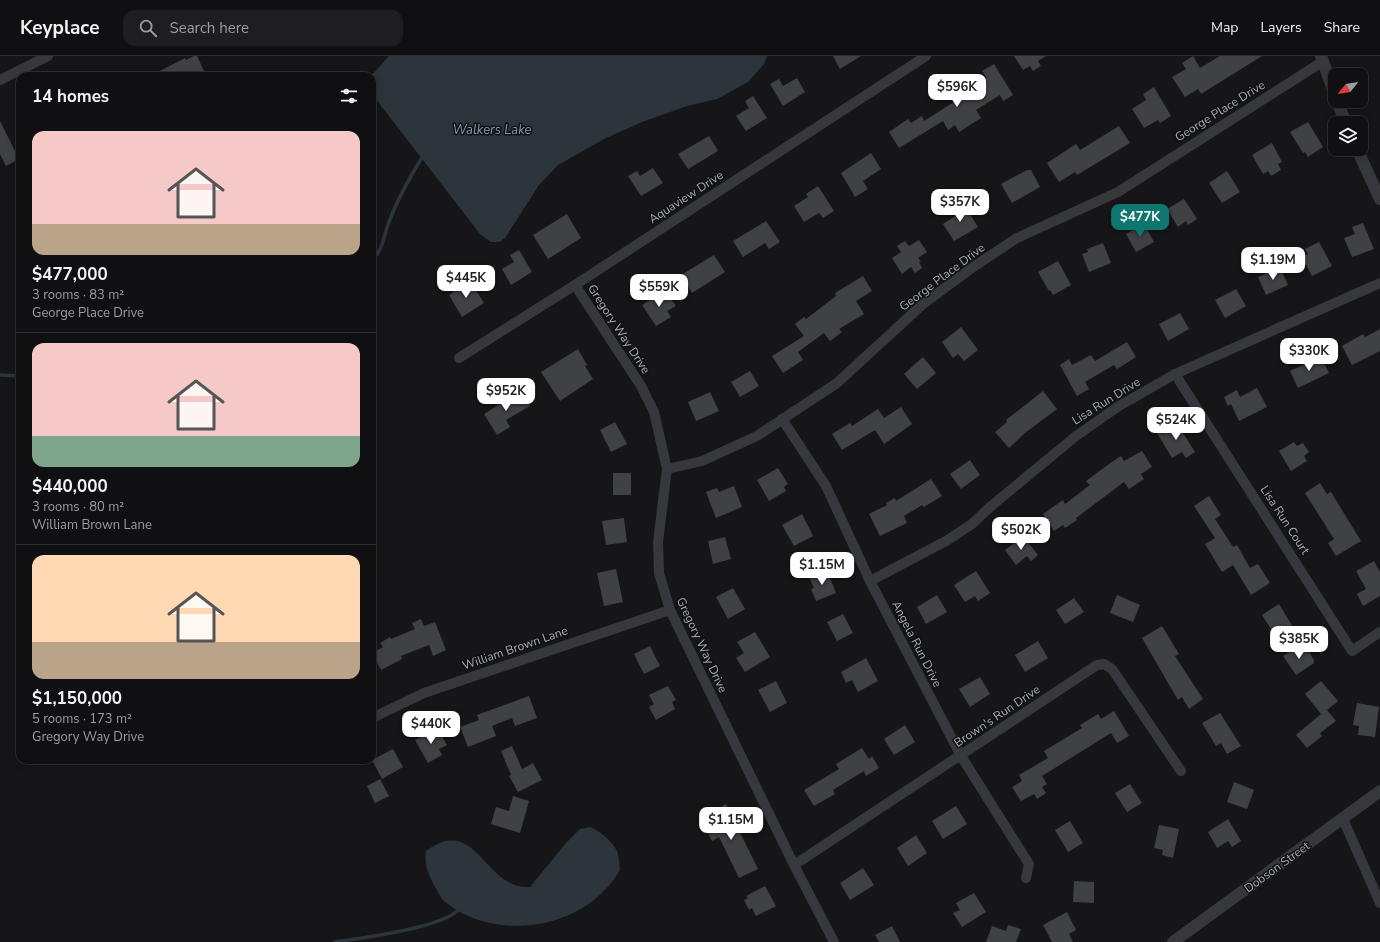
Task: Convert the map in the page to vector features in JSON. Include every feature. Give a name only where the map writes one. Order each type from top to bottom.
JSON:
[{"type":"street","points":[[0,80],[48,56]]},
{"type":"street","name":"Aquaview Drive","points":[[459,358],[575,285],[926,56]]},
{"type":"street","points":[[1321,59],[1328,77]]},
{"type":"street","name":"George Place Drive","points":[[667,469],[702,462],[757,436],[837,383],[923,304],[976,265],[1017,238],[1118,192],[1321,59]]},
{"type":"street","points":[[1360,156],[1380,199]]},
{"type":"street","name":"Lisa Run Drive","points":[[870,581],[946,542],[972,524],[990,507],[1076,436],[1119,406],[1176,374],[1380,283]]},
{"type":"street","name":"Gregory Way Drive","points":[[575,285],[641,386],[654,412],[667,469],[658,542],[659,574],[670,610],[794,865],[834,942]]},
{"type":"street","name":"Lisa Run Court","points":[[1176,374],[1352,651],[1380,632]]},
{"type":"street","name":"Angela Run Drive","points":[[782,419],[826,486],[870,581],[961,756],[1029,864],[1026,878]]},
{"type":"street","name":"William Brown Lane","points":[[376,716],[424,693],[670,610]]},
{"type":"street","name":"Brown's Run Drive","points":[[794,865],[1097,666],[1104,664],[1112,669],[1181,771]]},
{"type":"street","name":"Dobson Street","points":[[1173,942],[1380,791]]},
{"type":"street","points":[[1343,819],[1380,903]]},
{"type":"water","name":"Walkers Lake","points":[[389,56],[767,56],[764,64],[748,82],[717,99],[687,106],[642,122],[606,138],[558,165],[539,185],[505,238],[499,242],[491,242],[480,234],[376,99],[376,72],[375,72]]},
{"type":"water","points":[[590,827],[598,831],[615,847],[618,855],[620,870],[604,891],[583,908],[560,919],[534,925],[509,926],[484,922],[461,913],[442,899],[427,870],[425,858],[426,851],[443,842],[457,841],[469,846],[490,867],[514,885],[530,887],[566,843],[580,829]]},
{"type":"building","points":[[197,56],[204,71],[158,72],[185,58],[186,60]]},
{"type":"building","points":[[833,56],[861,56],[840,69]]},
{"type":"building","points":[[1014,56],[1046,56],[1038,61],[1041,66],[1033,71],[1030,66],[1023,70]]},
{"type":"building","points":[[1193,56],[1200,68],[1220,56],[1262,56],[1201,94],[1198,89],[1185,97],[1172,77],[1186,69],[1182,63]]},
{"type":"building","points":[[994,64],[1013,95],[1003,101],[1000,95],[976,110],[981,118],[959,132],[955,125],[948,130],[943,121],[899,148],[889,132],[908,119],[911,123],[922,116],[924,121],[954,102],[949,93],[961,86],[964,90],[986,77],[982,71]]},
{"type":"building","points":[[797,78],[805,92],[783,106],[770,84],[779,79],[783,86]]},
{"type":"building","points":[[1154,87],[1171,116],[1160,123],[1158,120],[1144,128],[1132,109],[1146,100],[1143,94]]},
{"type":"building","points":[[753,96],[767,118],[746,131],[736,116],[749,108],[745,101]]},
{"type":"building","points":[[0,121],[16,153],[16,161],[6,166],[0,154]]},
{"type":"building","points":[[1308,122],[1323,147],[1308,157],[1305,152],[1303,153],[1290,132]]},
{"type":"building","points":[[1119,126],[1130,143],[1077,175],[1075,172],[1059,182],[1047,163],[1076,144],[1080,150]]},
{"type":"building","points":[[709,136],[718,151],[688,169],[678,154]]},
{"type":"building","points":[[1272,143],[1282,162],[1278,164],[1281,170],[1271,176],[1268,171],[1263,174],[1252,155]]},
{"type":"building","points":[[871,153],[881,169],[863,181],[868,189],[855,197],[841,173]]},
{"type":"building","points":[[653,168],[663,183],[641,196],[628,176],[637,171],[640,176]]},
{"type":"building","points":[[1027,170],[1031,170],[1040,187],[1012,203],[1001,184]]},
{"type":"building","points":[[1227,171],[1240,192],[1222,203],[1209,183]]},
{"type":"building","points":[[818,186],[834,211],[823,218],[819,213],[804,222],[794,206],[808,197],[806,194]]},
{"type":"building","points":[[1184,199],[1197,219],[1188,225],[1186,221],[1178,227],[1167,209]]},
{"type":"building","points":[[963,203],[978,227],[954,241],[943,224],[957,215],[953,209]]},
{"type":"building","points":[[567,214],[581,238],[548,259],[533,235]]},
{"type":"building","points":[[766,221],[780,242],[769,249],[765,243],[743,257],[733,241]]},
{"type":"building","points":[[1363,223],[1374,249],[1352,257],[1344,238],[1355,234],[1352,227]]},
{"type":"building","points":[[1144,224],[1154,242],[1136,252],[1126,234]]},
{"type":"building","points":[[919,240],[927,252],[918,258],[921,261],[919,262],[922,268],[915,273],[911,267],[902,274],[892,258],[901,252],[897,246],[905,241],[909,246]]},
{"type":"building","points":[[1319,242],[1332,266],[1312,276],[1302,257],[1308,254],[1305,249]]},
{"type":"building","points":[[1103,243],[1111,263],[1089,272],[1082,254],[1088,252],[1087,249]]},
{"type":"building","points":[[519,250],[532,272],[511,285],[502,269],[514,262],[510,255]]},
{"type":"building","points":[[714,255],[725,272],[692,293],[681,275]]},
{"type":"building","points":[[1058,261],[1071,285],[1053,295],[1038,272]]},
{"type":"building","points":[[1280,267],[1288,285],[1266,295],[1258,277]]},
{"type":"building","points":[[863,276],[872,291],[856,301],[864,314],[839,329],[842,332],[830,341],[824,333],[798,352],[803,360],[783,373],[772,356],[804,336],[795,324],[804,317],[806,319],[836,296],[835,293]]},
{"type":"building","points":[[470,281],[484,303],[462,317],[449,295]]},
{"type":"building","points":[[1236,289],[1246,306],[1225,318],[1215,300]]},
{"type":"building","points":[[665,290],[676,306],[667,311],[671,317],[656,326],[642,305]]},
{"type":"building","points":[[1180,313],[1189,329],[1168,341],[1159,324]]},
{"type":"building","points":[[961,327],[978,350],[964,361],[958,354],[953,358],[942,342]]},
{"type":"building","points":[[1380,329],[1380,351],[1352,365],[1342,346],[1363,334],[1365,337]]},
{"type":"building","points":[[1127,342],[1136,357],[1117,369],[1114,365],[1085,382],[1089,389],[1077,396],[1060,365],[1069,359],[1072,365],[1091,355],[1095,361]]},
{"type":"building","points":[[578,349],[587,365],[585,366],[593,379],[560,401],[541,372]]},
{"type":"building","points":[[923,357],[936,373],[917,389],[904,374]]},
{"type":"building","points":[[1321,357],[1329,373],[1298,388],[1290,371]]},
{"type":"building","points":[[750,371],[759,386],[740,397],[731,382]]},
{"type":"building","points":[[1257,388],[1267,407],[1239,421],[1231,404],[1228,406],[1224,397],[1237,390],[1240,397]]},
{"type":"building","points":[[521,391],[530,406],[506,420],[510,427],[497,435],[484,414]]},
{"type":"building","points":[[1043,391],[1057,409],[1025,433],[1009,448],[995,432],[1007,422],[1006,420]]},
{"type":"building","points":[[710,392],[719,411],[696,421],[688,402]]},
{"type":"building","points":[[901,407],[912,424],[884,444],[875,430],[842,450],[832,434],[850,423],[852,426],[878,409],[884,418]]},
{"type":"building","points":[[615,422],[627,444],[611,452],[600,430]]},
{"type":"building","points":[[1176,422],[1195,452],[1186,458],[1182,452],[1172,458],[1157,433]]},
{"type":"building","points":[[1294,442],[1297,446],[1303,443],[1309,452],[1304,456],[1307,461],[1291,471],[1279,451]]},
{"type":"building","points":[[1142,451],[1152,467],[1141,474],[1144,479],[1129,489],[1124,482],[1076,518],[1077,520],[1065,528],[1063,525],[1054,531],[1043,514],[1063,500],[1065,504],[1090,485],[1086,481],[1121,456],[1124,461]]},
{"type":"building","points":[[970,460],[980,475],[961,489],[950,474]]},
{"type":"building","points":[[778,468],[788,484],[784,487],[786,491],[769,501],[757,480]]},
{"type":"building","points":[[613,473],[631,473],[631,495],[613,495]]},
{"type":"building","points":[[931,479],[942,496],[924,507],[922,505],[904,516],[907,523],[880,536],[869,514],[887,505],[886,503],[895,498],[896,501]]},
{"type":"building","points":[[1320,483],[1327,494],[1331,492],[1361,541],[1336,556],[1328,543],[1334,539],[1305,493]]},
{"type":"building","points":[[734,486],[742,507],[716,518],[706,492],[717,488],[719,492]]},
{"type":"building","points":[[1209,496],[1221,515],[1215,519],[1233,547],[1237,545],[1250,568],[1258,564],[1270,583],[1251,595],[1233,565],[1222,572],[1205,544],[1215,538],[1194,506]]},
{"type":"building","points":[[802,514],[813,536],[794,546],[782,525]]},
{"type":"building","points":[[624,518],[627,542],[606,545],[602,521]]},
{"type":"building","points":[[1023,536],[1038,555],[1031,561],[1027,556],[1016,565],[1005,550]]},
{"type":"building","points":[[725,537],[731,559],[713,564],[708,541]]},
{"type":"building","points":[[1374,561],[1380,572],[1380,596],[1363,606],[1357,594],[1366,589],[1356,571]]},
{"type":"building","points":[[616,569],[623,602],[604,606],[597,573]]},
{"type":"building","points":[[827,570],[836,593],[816,601],[811,589],[814,588],[809,577]]},
{"type":"building","points":[[976,571],[990,593],[978,601],[975,596],[965,602],[954,585]]},
{"type":"building","points":[[733,588],[745,609],[728,619],[716,597]]},
{"type":"building","points":[[937,595],[947,612],[926,624],[917,607]]},
{"type":"building","points":[[1117,595],[1140,605],[1133,622],[1110,613]]},
{"type":"building","points":[[1074,598],[1084,612],[1065,624],[1056,610]]},
{"type":"building","points":[[1279,604],[1293,627],[1276,637],[1262,615]]},
{"type":"building","points":[[843,614],[853,633],[837,641],[827,622]]},
{"type":"building","points":[[421,619],[424,626],[435,622],[446,650],[433,656],[429,645],[401,656],[402,659],[381,670],[376,661],[376,651],[383,647],[380,643],[390,637],[391,639],[415,629],[412,623]]},
{"type":"building","points":[[1162,626],[1179,654],[1175,656],[1203,699],[1189,709],[1182,697],[1178,700],[1142,638]]},
{"type":"building","points":[[755,632],[770,657],[745,672],[736,658],[744,653],[737,642]]},
{"type":"building","points":[[1038,641],[1048,658],[1025,672],[1015,655]]},
{"type":"building","points":[[1301,645],[1305,652],[1308,650],[1314,660],[1314,663],[1296,675],[1283,656]]},
{"type":"building","points":[[650,646],[660,666],[644,674],[634,654]]},
{"type":"building","points":[[866,658],[878,681],[858,692],[852,680],[846,683],[841,672]]},
{"type":"building","points":[[980,677],[990,694],[970,707],[959,689]]},
{"type":"building","points":[[776,681],[787,703],[770,712],[758,690]]},
{"type":"building","points":[[1321,681],[1338,701],[1327,710],[1336,721],[1320,733],[1322,736],[1307,748],[1296,735],[1321,714],[1305,694]]},
{"type":"building","points":[[668,686],[676,700],[672,702],[675,709],[656,720],[649,707],[654,704],[649,695]]},
{"type":"building","points":[[529,696],[537,718],[515,726],[512,718],[492,726],[496,736],[468,747],[460,727],[479,720],[477,715]]},
{"type":"building","points":[[1357,703],[1379,707],[1375,737],[1358,735],[1359,726],[1353,725]]},
{"type":"building","points":[[1114,711],[1129,736],[1117,743],[1111,733],[1042,776],[1047,784],[1042,787],[1046,793],[1037,799],[1034,794],[1021,801],[1012,787],[1022,781],[1019,775],[1048,758],[1044,751],[1082,728],[1080,725],[1098,714],[1101,719]]},
{"type":"building","points":[[1220,713],[1241,746],[1227,754],[1221,743],[1216,746],[1202,723]]},
{"type":"building","points":[[905,725],[915,742],[894,755],[884,739]]},
{"type":"building","points":[[437,728],[447,745],[439,749],[442,755],[428,763],[415,740]]},
{"type":"building","points":[[512,746],[522,769],[533,763],[542,780],[518,792],[509,776],[511,775],[501,751]]},
{"type":"building","points":[[862,748],[869,759],[872,756],[879,768],[866,776],[864,771],[833,790],[835,794],[814,806],[804,790],[839,769],[836,764]]},
{"type":"building","points":[[393,749],[403,767],[382,779],[374,764],[376,764],[376,758]]},
{"type":"building","points":[[380,779],[389,796],[375,803],[367,786]]},
{"type":"building","points":[[1234,782],[1254,790],[1247,809],[1227,802]]},
{"type":"building","points":[[1130,784],[1142,803],[1127,812],[1115,793]]},
{"type":"building","points":[[513,796],[529,801],[520,833],[491,824],[496,807],[509,811]]},
{"type":"building","points":[[726,804],[758,869],[739,878],[719,837],[712,841],[706,830],[713,826],[707,814]]},
{"type":"building","points":[[956,806],[967,824],[943,839],[932,821]]},
{"type":"building","points":[[1228,819],[1241,841],[1232,847],[1228,841],[1217,848],[1208,832]]},
{"type":"building","points":[[1070,821],[1083,843],[1068,852],[1055,830]]},
{"type":"building","points":[[1159,825],[1179,829],[1173,858],[1162,855],[1163,850],[1154,848]]},
{"type":"building","points":[[916,835],[927,853],[908,866],[897,848]]},
{"type":"building","points":[[863,868],[874,885],[850,900],[840,883]]},
{"type":"building","points":[[1074,881],[1094,882],[1094,903],[1073,902]]},
{"type":"building","points":[[765,886],[776,906],[756,916],[752,908],[749,910],[744,900],[748,898],[746,896]]},
{"type":"building","points":[[974,893],[986,912],[962,927],[953,913],[960,910],[956,903]]},
{"type":"building","points":[[1067,912],[1076,930],[1069,934],[1073,942],[1052,942],[1043,925]]},
{"type":"building","points":[[1008,925],[1021,929],[1016,942],[986,942],[992,926],[1006,931]]},
{"type":"building","points":[[892,926],[900,942],[879,942],[875,935]]},
{"type":"waterway","points":[[376,256],[381,247],[392,214],[421,159],[425,156]]},
{"type":"waterway","points":[[0,375],[16,376]]},
{"type":"waterway","points":[[335,942],[381,935],[418,927],[448,917],[457,911]]}]
